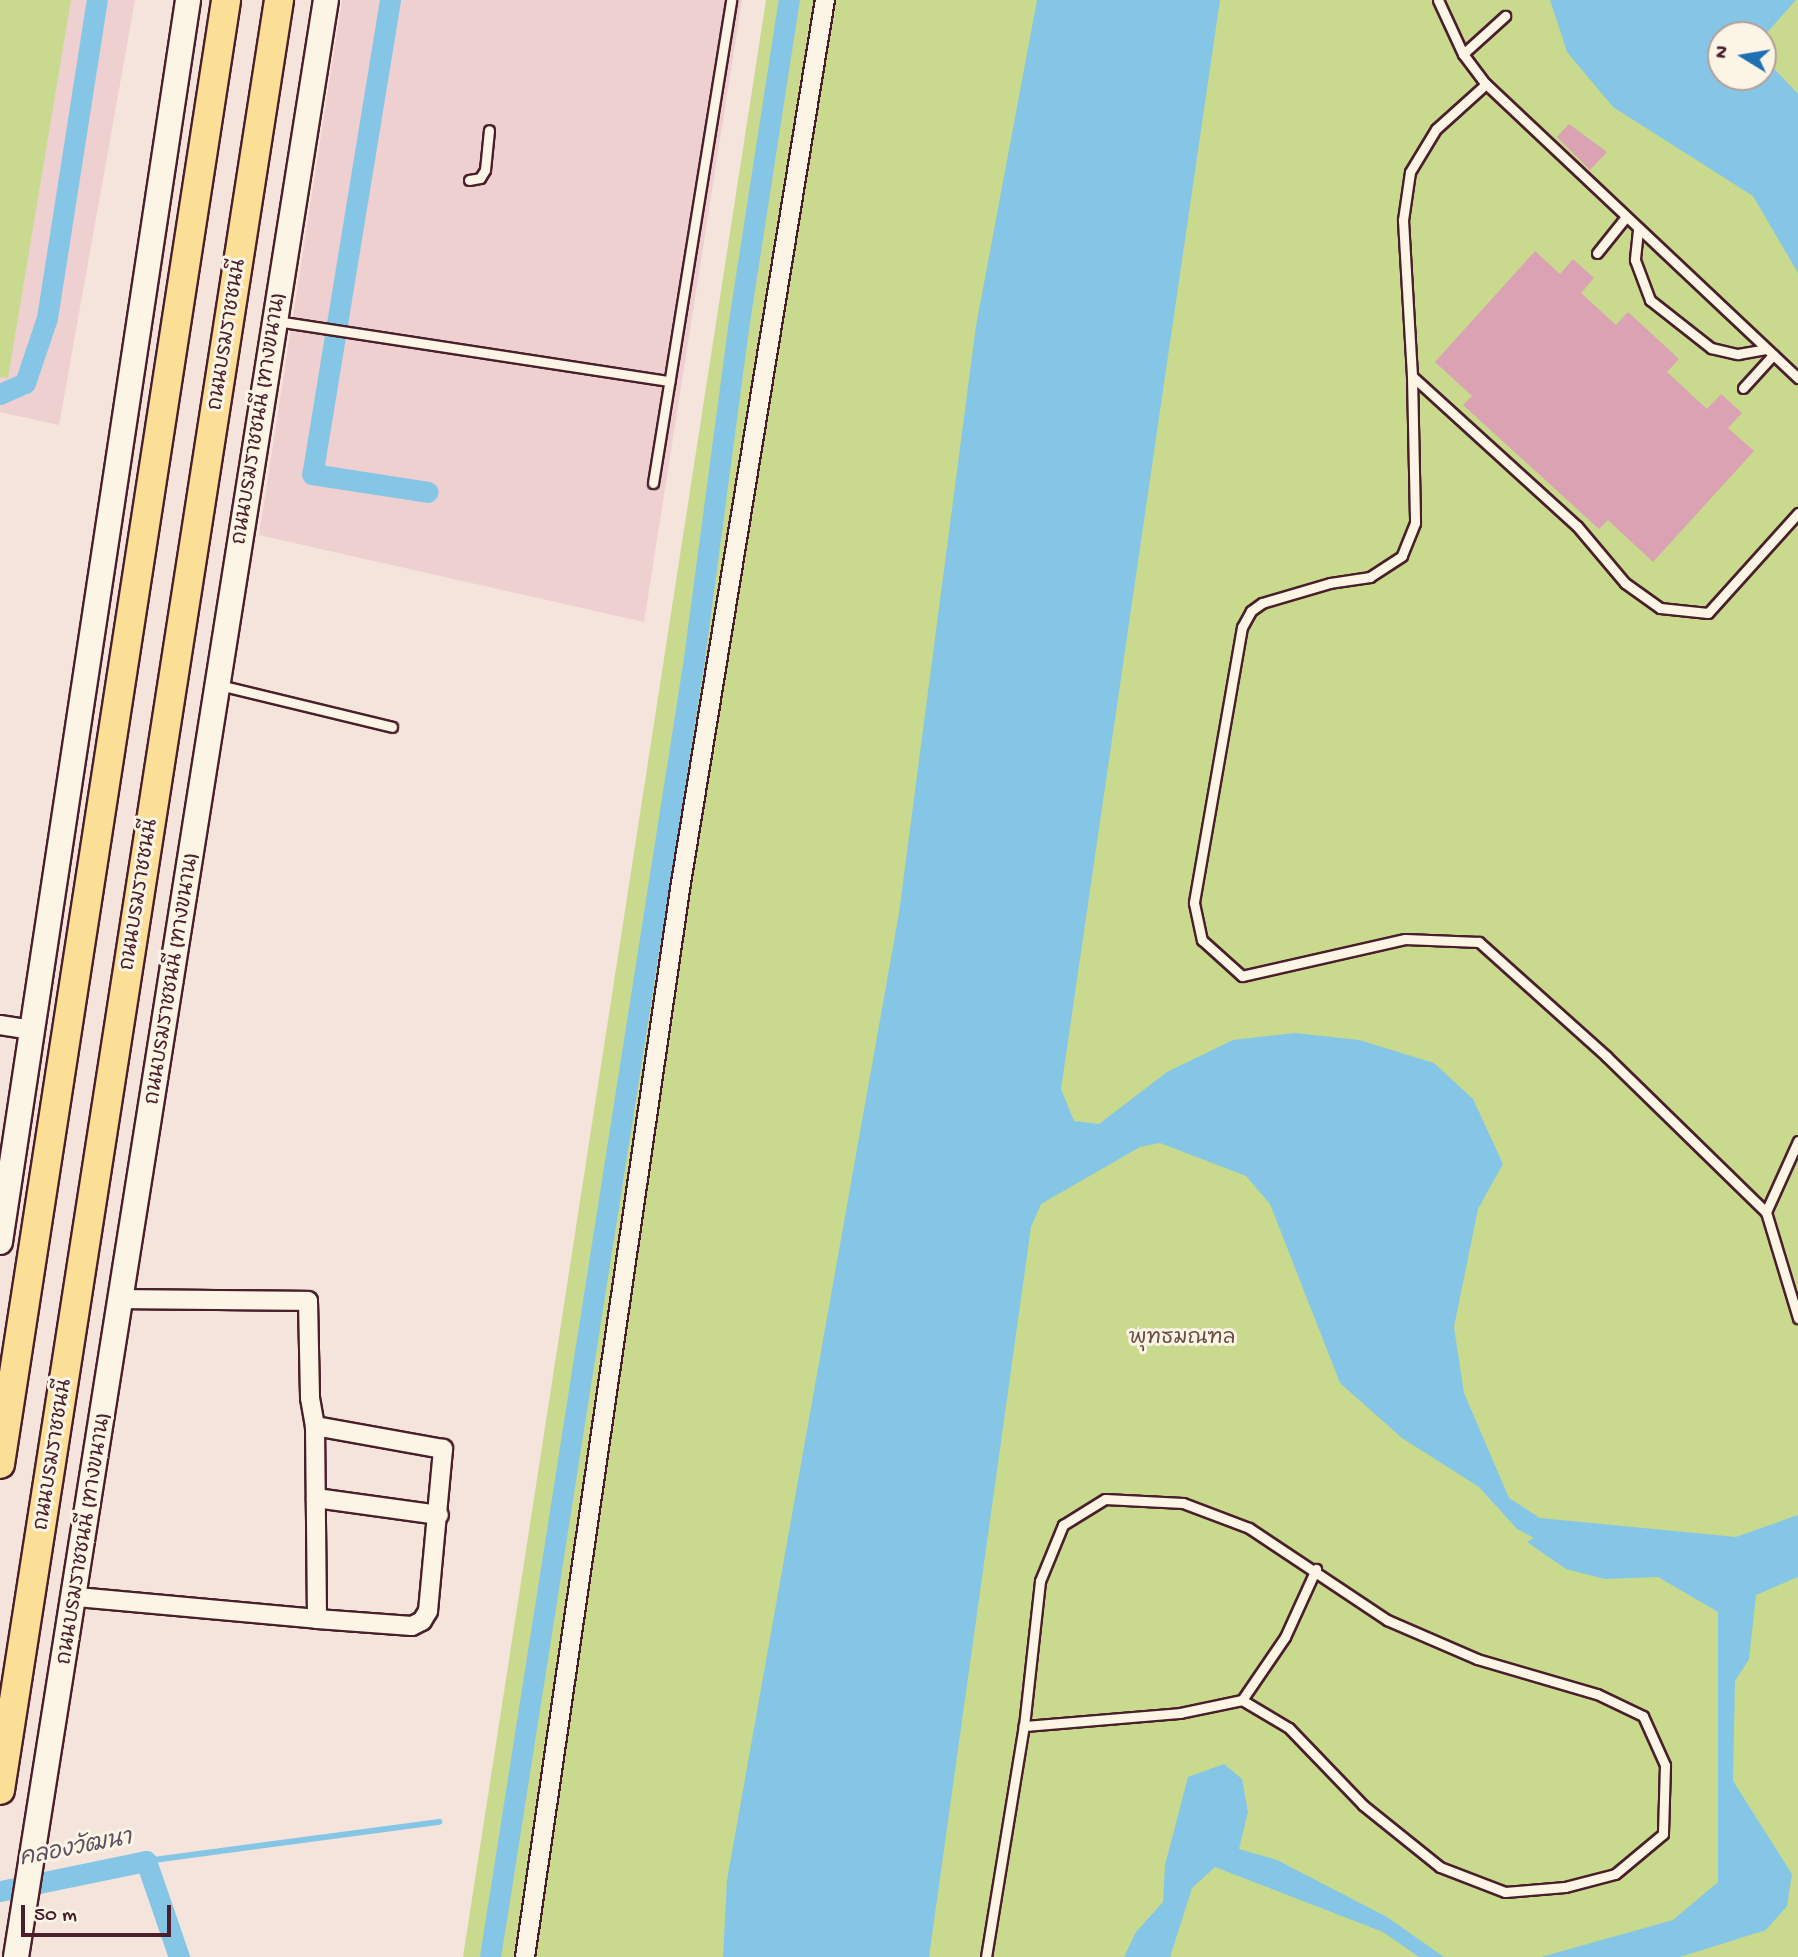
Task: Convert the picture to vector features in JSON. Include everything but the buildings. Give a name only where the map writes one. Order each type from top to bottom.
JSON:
[{"type":"highway","points":[[0,1464],[226,0]]},
{"type":"highway","name":"ถนนบรมราชชนนี","points":[[0,1790],[279,0]]},
{"type":"main road","points":[[0,1242],[5,1168],[32,1030],[188,0]]},
{"type":"main road","name":"ถนนบรมราชชนนี (ทางขนาน)","points":[[16,1957],[77,1597],[326,0]]},
{"type":"street","points":[[525,1957],[680,889],[825,0]]},
{"type":"street","points":[[0,1025],[32,1030]]},
{"type":"street","points":[[124,1299],[308,1301],[310,1398],[315,1426],[317,1619]]},
{"type":"street","points":[[77,1597],[412,1626],[422,1621],[428,1611],[439,1515],[443,1449],[315,1426]]},
{"type":"street","points":[[316,1498],[439,1515]]},
{"type":"lane","points":[[653,482],[731,0]]},
{"type":"lane","points":[[1438,0],[1463,54],[1486,84],[1625,218],[1798,378]]},
{"type":"lane","points":[[1463,54],[1505,16]]},
{"type":"lane","points":[[1486,84],[1436,129],[1410,172],[1403,220],[1412,376],[1415,523],[1402,556],[1370,576],[1262,603],[1251,611],[1242,627],[1194,902],[1202,940],[1242,976],[1405,939],[1479,942],[1606,1056],[1766,1212],[1798,1318]]},
{"type":"lane","points":[[469,180],[480,178],[485,170],[489,130]]},
{"type":"lane","points":[[1597,253],[1625,218]]},
{"type":"lane","points":[[1638,230],[1635,260],[1650,300],[1711,348],[1738,354],[1769,352]]},
{"type":"lane","points":[[276,321],[669,381]]},
{"type":"lane","points":[[1743,388],[1769,352]]},
{"type":"lane","points":[[1412,376],[1577,527],[1625,583],[1660,608],[1708,612],[1798,513]]},
{"type":"lane","points":[[219,685],[392,727]]},
{"type":"lane","points":[[1766,1212],[1798,1142]]},
{"type":"lane","points":[[986,1957],[1024,1726],[1040,1581],[1063,1524],[1105,1499],[1183,1503],[1249,1528],[1316,1569],[1387,1620],[1477,1659],[1597,1694],[1643,1716],[1665,1765],[1663,1834],[1615,1874],[1565,1888],[1505,1892],[1440,1867],[1363,1805],[1289,1728],[1242,1700],[1180,1713],[1024,1726]]},
{"type":"lane","points":[[1242,1700],[1285,1637],[1316,1569]]},
{"type":"shaded area","points":[[0,0],[135,0],[59,425],[0,412]]},
{"type":"shaded area","points":[[342,0],[742,0],[644,622],[259,535]]},
{"type":"green space","points":[[0,0],[71,0],[8,378],[0,377]]},
{"type":"green space","name":"พุทธมณฑล","points":[[766,0],[1798,0],[1798,1957],[463,1957]]},
{"type":"water","points":[[1037,0],[1220,0],[1061,1089],[1074,1121],[1099,1124],[1167,1072],[1233,1040],[1295,1033],[1359,1040],[1434,1063],[1473,1099],[1503,1164],[1478,1209],[1454,1327],[1464,1393],[1509,1498],[1540,1518],[1736,1537],[1798,1515],[1798,1577],[1756,1595],[1749,1659],[1735,1681],[1733,1781],[1792,1874],[1787,1906],[1766,1930],[1680,1957],[1541,1957],[1673,1920],[1718,1882],[1718,1612],[1658,1577],[1605,1579],[1566,1569],[1527,1542],[1534,1538],[1517,1529],[1479,1487],[1402,1438],[1340,1383],[1270,1204],[1246,1176],[1160,1143],[1140,1147],[1041,1204],[1031,1227],[929,1957],[723,1957],[727,1880],[899,913],[976,326]]},
{"type":"water","points":[[1550,0],[1796,0],[1777,21],[1707,21],[1707,91],[1777,91],[1777,72],[1798,94],[1798,273],[1753,196],[1613,107],[1567,52]]},
{"type":"water","points":[[1224,1764],[1242,1779],[1248,1812],[1239,1849],[1277,1860],[1387,1917],[1444,1957],[1419,1957],[1383,1932],[1215,1867],[1192,1888],[1170,1957],[1124,1957],[1136,1932],[1163,1902],[1165,1865],[1188,1777]]},
{"type":"waterway","points":[[0,394],[25,383],[47,318],[97,0]]},
{"type":"waterway","points":[[390,0],[312,474],[428,492]]},
{"type":"waterway","points":[[490,1957],[694,658],[738,328],[789,0]]},
{"type":"waterway","points":[[146,1861],[439,1822]]},
{"type":"waterway","name":"คลองวัฒนา","points":[[0,1891],[146,1861],[179,1957]]}]
